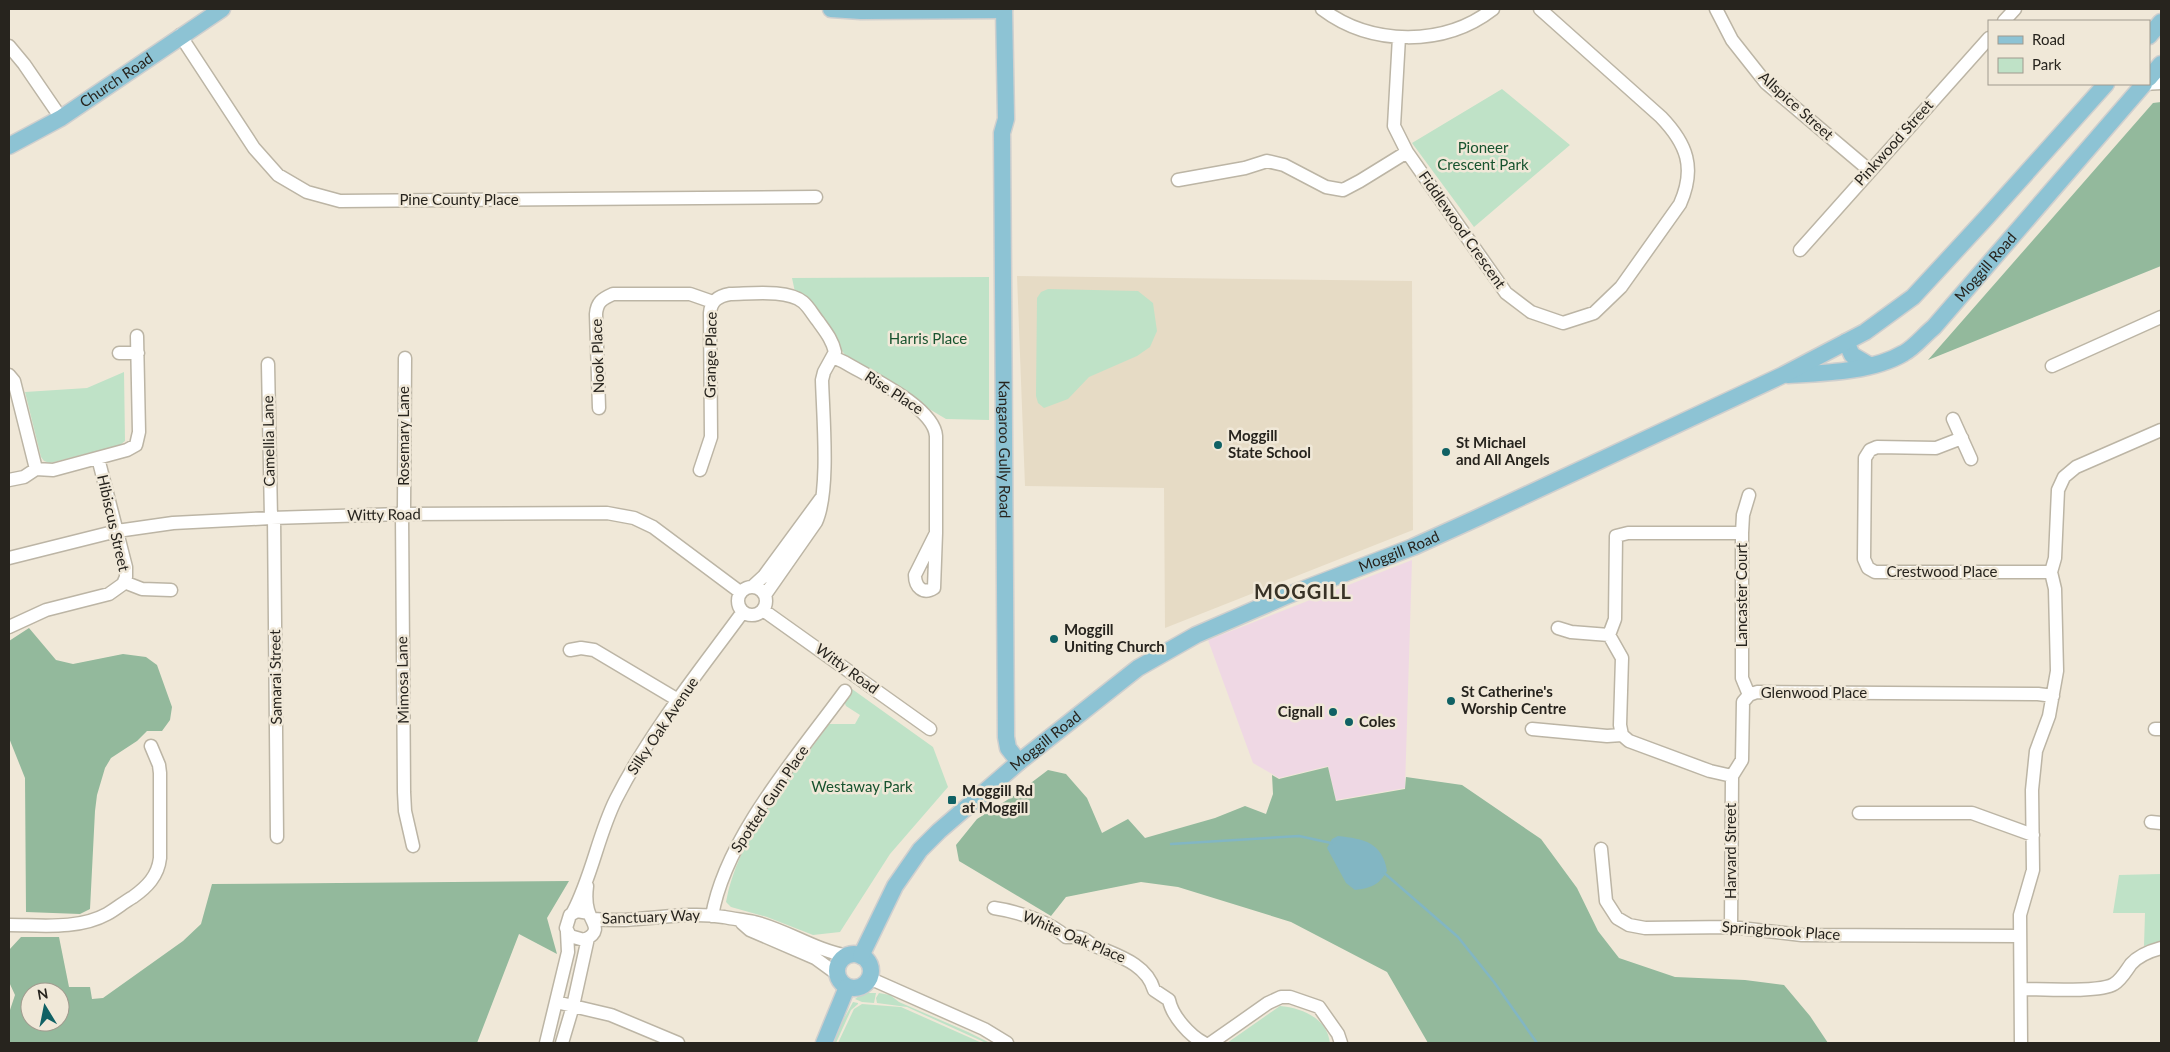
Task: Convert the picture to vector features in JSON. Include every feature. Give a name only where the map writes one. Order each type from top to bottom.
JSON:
[{"type":"main road","name":"Church Road","points":[[9,146],[61,118],[180,35],[222,9]]},
{"type":"main road","points":[[831,9],[999,9]]},
{"type":"main road","name":"Kangaroo Gully Road","points":[[999,9],[997,120],[1002,133],[1006,737],[1008,748],[1019,762]]},
{"type":"main road","points":[[2150,35],[2161,22]]},
{"type":"main road","points":[[2150,77],[2161,64]]},
{"type":"main road","name":"Moggill Road","points":[[855,956],[894,886],[920,850],[960,811],[1138,668],[1184,641],[1286,596],[1421,544],[1783,375],[1865,332],[1913,297],[2105,85]]},
{"type":"main road","name":"Moggill Road","points":[[1783,375],[1824,373],[1869,365],[1905,352],[1934,327],[2142,85]]},
{"type":"main road","points":[[1846,342],[1852,354],[1869,365]]},
{"type":"main road","points":[[824,1043],[842,980],[839,963],[855,956],[869,963],[871,973],[862,986],[852,988],[842,980]]},
{"type":"street","points":[[1322,9],[1353,28],[1399,37],[1443,33],[1473,23],[1493,9]]},
{"type":"street","name":"Fiddlewood Crescent","points":[[1399,37],[1394,126],[1407,152],[1506,293],[1531,312],[1563,323],[1594,313],[1621,287],[1680,204],[1686,189],[1689,171],[1686,152],[1677,134],[1661,117],[1540,9]]},
{"type":"street","name":"Allspice Street","points":[[1716,9],[1732,40],[1766,83],[1870,170]]},
{"type":"street","points":[[2005,20],[2015,9]]},
{"type":"street","name":"Pine County Place","points":[[180,35],[254,148],[278,175],[307,192],[340,201],[816,197]]},
{"type":"street","name":"Pinkwood Street","points":[[1800,250],[1988,39]]},
{"type":"street","points":[[9,46],[24,64],[61,118]]},
{"type":"street","points":[[1178,180],[1245,168],[1267,161],[1284,166],[1326,187],[1343,190],[1407,152]]},
{"type":"street","name":"Nook Place","points":[[600,408],[596,314],[597,305],[604,298],[613,294],[690,294],[713,302]]},
{"type":"street","name":"Grange Place","points":[[700,470],[711,437],[710,313],[713,302],[723,295],[730,294],[786,294],[795,297],[804,303],[832,342],[833,357]]},
{"type":"street","points":[[2052,366],[2161,317]]},
{"type":"street","points":[[9,480],[24,477],[36,470],[53,470],[132,448],[138,441],[137,336]]},
{"type":"street","points":[[118,353],[138,353]]},
{"type":"street","points":[[822,497],[764,576],[737,600],[742,612],[751,616],[763,610],[766,602],[765,595],[816,522],[820,513],[822,497],[822,380],[824,372],[833,357]]},
{"type":"street","name":"Rise Place","points":[[833,357],[920,408],[933,423],[936,436],[936,534]]},
{"type":"street","name":"Rosemary Lane","points":[[402,514],[404,506],[405,358]]},
{"type":"street","name":"Camellia Lane","points":[[268,364],[272,518]]},
{"type":"street","points":[[9,375],[14,381],[36,470]]},
{"type":"street","points":[[1952,419],[1971,459]]},
{"type":"street","points":[[2021,1043],[2022,989],[2019,936],[2020,915],[2033,870],[2032,790],[2036,750],[2049,716],[2057,671],[2055,590],[2051,572],[2055,558],[2056,497],[2064,477],[2076,467],[2161,430]]},
{"type":"street","name":"Crestwood Place","points":[[1962,438],[1936,448],[1876,448],[1870,450],[1865,458],[1864,559],[1868,568],[1875,572],[2051,572]]},
{"type":"street","name":"Hibiscus Street","points":[[9,627],[46,610],[109,594],[124,582],[126,567],[98,458]]},
{"type":"street","name":"Lancaster Court","points":[[1749,495],[1743,514],[1742,532],[1742,678],[1749,695]]},
{"type":"street","name":"Witty Road","points":[[9,558],[117,531],[150,525],[272,518],[402,514],[620,514],[653,527],[746,590],[759,589],[765,595]]},
{"type":"street","name":"Mimosa Lane","points":[[402,514],[404,792],[405,811],[413,846]]},
{"type":"street","name":"Samarai Street","points":[[272,518],[277,837]]},
{"type":"street","points":[[1732,776],[1710,771],[1637,745],[1629,742],[1622,735],[1620,725],[1622,658],[1609,635],[1615,618],[1616,536],[1628,533],[1742,532]]},
{"type":"street","points":[[124,582],[142,589],[171,590]]},
{"type":"street","name":"Witty Road","points":[[763,610],[780,620],[930,730]]},
{"type":"street","name":"Silky Oak Avenue","points":[[546,1043],[568,952],[567,919],[573,912],[597,844],[616,799],[644,749],[742,612]]},
{"type":"street","points":[[1558,628],[1571,632],[1609,635]]},
{"type":"street","points":[[570,650],[581,648],[594,650],[678,700]]},
{"type":"street","name":"Spotted Gum Place","points":[[712,916],[716,894],[729,862],[750,824],[845,691]]},
{"type":"street","name":"Glenwood Place","points":[[1732,776],[1742,760],[1743,702],[1749,695],[1757,692],[2038,694],[2052,696]]},
{"type":"street","points":[[1532,729],[1607,736],[1622,735]]},
{"type":"street","points":[[9,925],[62,925],[87,921],[106,915],[137,894],[153,879],[159,868],[160,858],[160,773],[159,765],[151,746]]},
{"type":"street","name":"Harvard Street","points":[[1731,927],[1732,776]]},
{"type":"street","points":[[1858,813],[1972,813],[2033,834]]},
{"type":"street","name":"Springbrook Place","points":[[1601,849],[1606,901],[1617,918],[1629,925],[1645,928],[1731,927],[1802,935],[2019,936]]},
{"type":"street","name":"Silky Oak Avenue","points":[[562,1043],[573,1006],[591,925],[587,901],[587,876]]},
{"type":"street","name":"White Oak Place","points":[[994,908],[1010,910],[1059,930],[1066,937],[1082,938],[1118,954],[1135,965],[1152,982],[1154,990],[1169,1000],[1170,1007],[1194,1038],[1204,1043]]},
{"type":"street","points":[[567,932],[574,939],[591,925],[581,911],[573,912]]},
{"type":"street","name":"Sanctuary Way","points":[[591,925],[686,914],[712,916],[755,922],[820,950],[855,956]]},
{"type":"street","name":"Sanctuary Way","points":[[738,920],[750,930],[815,958],[842,980]]},
{"type":"street","points":[[2022,989],[2096,989],[2112,986],[2133,962],[2146,953],[2161,948]]},
{"type":"street","points":[[869,978],[976,1025],[1007,1043]]},
{"type":"street","points":[[1211,1043],[1268,1002],[1280,997],[1290,997],[1319,1007],[1338,1034],[1341,1043]]},
{"type":"street","points":[[556,1002],[611,1014],[678,1043]]},
{"type":"shaded area","name":"Moggill State School","points":[[1017,276],[1412,281],[1413,530],[1165,628],[1164,488],[1025,486]]},
{"type":"shaded area","points":[[1412,560],[1405,788],[1336,800],[1328,766],[1279,778],[1253,763],[1208,640]]},
{"type":"green space","name":"Pioneer Crescent Park","points":[[1502,89],[1570,145],[1474,227],[1412,143]]},
{"type":"green space","points":[[2161,102],[2161,266],[1928,360],[2153,103]]},
{"type":"green space","name":"Harris Place","points":[[989,277],[989,420],[946,419],[899,391],[845,355],[795,292],[792,278]]},
{"type":"green space","points":[[1048,289],[1138,291],[1153,303],[1157,331],[1150,347],[1137,356],[1089,377],[1068,399],[1044,408],[1038,403],[1036,396],[1037,298],[1041,292]]},
{"type":"green space","points":[[124,372],[125,441],[120,445],[50,463],[44,461],[41,457],[25,392],[87,388]]},
{"type":"green space","points":[[29,628],[56,660],[73,664],[123,654],[146,657],[157,665],[172,707],[170,720],[162,731],[147,731],[137,741],[111,758],[105,768],[97,795],[95,811],[90,909],[80,914],[26,912],[25,778],[9,738],[9,641]]},
{"type":"green space","name":"Westaway Park","points":[[852,689],[933,747],[948,787],[890,854],[840,932],[813,935],[767,917],[731,907],[726,902],[732,877],[767,808],[829,724],[855,724],[860,715],[846,706],[844,701]]},
{"type":"green space","points":[[1328,767],[1336,801],[1405,789],[1406,777],[1462,785],[1541,839],[1577,888],[1598,931],[1619,958],[1675,977],[1745,980],[1784,985],[1810,1016],[1828,1043],[1428,1043],[1387,972],[1291,922],[1178,887],[1141,882],[1066,897],[1051,916],[959,861],[956,845],[977,819],[1015,795],[1048,770],[1066,774],[1087,798],[1102,833],[1128,819],[1145,838],[1215,818],[1245,806],[1266,814],[1273,794],[1272,775],[1279,779]]},
{"type":"green space","points":[[2161,874],[2161,943],[2144,946],[2145,913],[2113,913],[2119,875]]},
{"type":"green space","points":[[569,881],[547,918],[557,954],[519,934],[477,1043],[9,1043],[9,1013],[15,995],[9,982],[9,950],[21,937],[59,937],[68,982],[20,982],[20,1032],[70,1032],[70,987],[90,987],[92,999],[103,998],[183,941],[201,924],[212,884]]},
{"type":"green space","points":[[863,993],[876,993],[874,1003],[855,999]]},
{"type":"green space","points":[[879,993],[890,995],[899,1002],[990,1043],[986,1043],[907,1007],[877,1003],[876,998]]},
{"type":"green space","points":[[853,1002],[858,1004],[851,1010],[836,1043],[831,1043]]},
{"type":"green space","points":[[862,1004],[901,1007],[982,1043],[838,1043],[854,1009]]},
{"type":"green space","points":[[1280,1006],[1305,1012],[1319,1021],[1328,1034],[1330,1043],[1227,1043]]},
{"type":"water","points":[[1338,836],[1364,841],[1376,848],[1385,861],[1387,871],[1378,883],[1355,890],[1346,883],[1327,848],[1332,839]]},
{"type":"waterway","points":[[1171,844],[1299,836],[1331,843]]},
{"type":"waterway","points":[[1383,872],[1458,937],[1494,982],[1537,1043]]},
{"type":"place","name":"Moggill State School","points":[[1218,445]]},
{"type":"place","name":"St Michael and All Angels","points":[[1446,452]]},
{"type":"place","name":"Moggill Uniting Church","points":[[1054,639]]},
{"type":"place","name":"St Catherine's Worship Centre","points":[[1451,701]]},
{"type":"place","name":"Cignall","points":[[1333,712]]},
{"type":"place","name":"Coles","points":[[1349,722]]},
{"type":"place","name":"Moggill Rd at Moggill","points":[[952,800]]},
{"type":"district","name":"MOGGILL","points":[[1303,592]]}]
